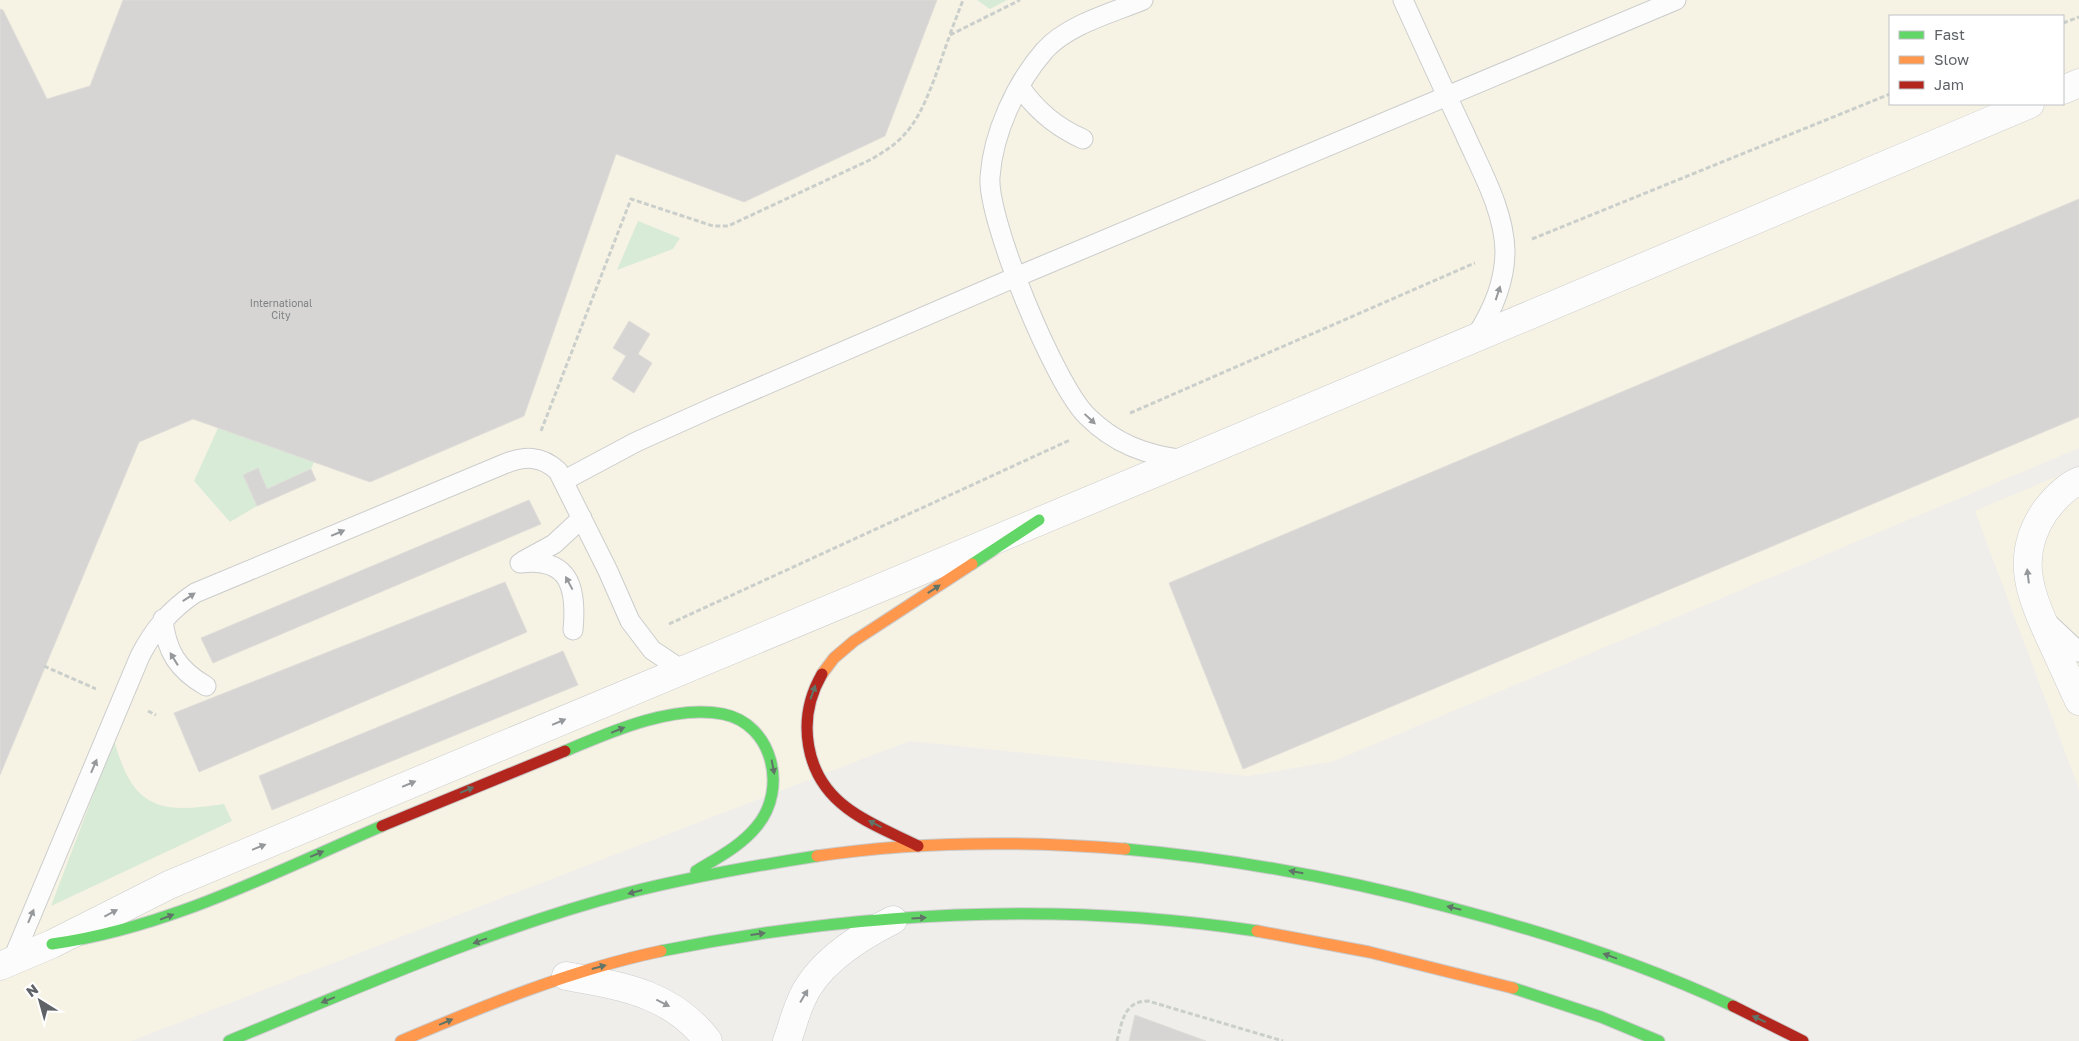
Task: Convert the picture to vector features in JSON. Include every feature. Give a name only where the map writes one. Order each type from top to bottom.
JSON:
[{"type":"street","points":[[2064,90],[2079,83]]},
{"type":"street","points":[[6,964],[52,944],[169,885],[1186,460],[1476,336],[2028,105]]},
{"type":"street","points":[[2079,481],[2053,500],[2039,520],[2030,544],[2027,568],[2029,585],[2040,616],[2079,702]]},
{"type":"street","points":[[918,846],[854,813],[837,801],[824,785],[814,767],[808,748],[806,727],[808,707],[814,687],[824,669],[854,641],[1039,520]]},
{"type":"street","points":[[52,944],[86,941],[170,916],[484,783],[633,724],[663,716],[694,713],[725,714],[749,726],[766,746],[774,772],[775,788],[768,809],[757,828],[740,843],[682,880]]},
{"type":"street","points":[[229,1041],[417,964],[504,932],[592,904],[682,880],[799,859],[918,846],[1034,844],[1160,851],[1244,862],[1326,877],[1486,916],[1562,938],[1637,965],[1711,996],[1803,1041]]},
{"type":"street","points":[[401,1041],[566,976],[637,956],[722,939],[807,928],[961,915],[1068,915],[1135,918],[1221,926],[1307,939],[1480,978],[1566,1005],[1659,1041]]},
{"type":"street","points":[[787,1041],[802,999],[819,974],[840,952],[865,934],[892,920]]},
{"type":"street","points":[[566,976],[634,990],[659,1000],[683,1013],[708,1041]]},
{"type":"lane","points":[[1143,0],[1060,38],[1046,49],[1020,87],[1000,131],[993,153],[990,179],[998,225],[1016,277],[1060,380],[1086,415],[1114,438],[1140,451],[1186,460]]},
{"type":"lane","points":[[1403,0],[1492,194],[1503,230],[1505,250],[1500,286],[1491,312],[1476,336]]},
{"type":"lane","points":[[563,481],[636,442],[1016,277],[1676,0]]},
{"type":"lane","points":[[1020,87],[1032,104],[1047,118],[1064,130],[1083,139]]},
{"type":"lane","points":[[6,964],[140,656],[163,619],[177,605],[195,593],[509,462],[522,457],[531,457],[551,464],[558,471],[630,621],[640,637],[666,662],[682,670]]},
{"type":"lane","points":[[573,630],[576,604],[572,588],[564,575],[551,565],[544,563],[536,561],[520,563],[554,544],[582,518]]},
{"type":"lane","points":[[2040,616],[2079,652]]},
{"type":"lane","points":[[163,619],[169,652],[178,666],[191,678],[206,686]]},
{"type":"path","points":[[531,457],[630,199],[713,226],[728,226],[872,159],[896,142],[914,122],[963,0]]},
{"type":"path","points":[[950,35],[1020,0]]},
{"type":"path","points":[[2064,23],[2079,17]]},
{"type":"path","points":[[1505,250],[1889,94]]},
{"type":"path","points":[[44,666],[74,679]]},
{"type":"path","points":[[1117,1041],[1123,1015],[1128,1008],[1140,1001],[1148,1001],[1282,1041]]},
{"type":"shaded area","points":[[0,0],[2079,0],[2079,448],[1334,761],[1249,776],[909,741],[131,1041],[0,1041]]},
{"type":"shaded area","points":[[2079,467],[2079,789],[1975,511]]},
{"type":"green space","points":[[977,0],[1007,0],[990,9]]},
{"type":"green space","points":[[638,221],[680,238],[673,249],[617,270]]},
{"type":"green space","points":[[218,428],[314,462],[311,469],[267,489],[243,475],[257,506],[230,522],[194,481]]},
{"type":"green space","points":[[114,740],[130,781],[140,793],[152,802],[182,808],[224,804],[232,821],[51,906]]},
{"type":"building","points":[[123,0],[937,0],[885,136],[744,202],[616,154],[524,416],[370,482],[193,419],[139,442],[0,775],[0,9],[3,10],[47,99],[90,86]]},
{"type":"building","points":[[2079,199],[2079,417],[1243,769],[1169,583]]},
{"type":"building","points":[[629,321],[650,334],[638,354],[652,363],[634,393],[612,379],[626,356],[613,348]]},
{"type":"building","points":[[258,468],[267,489],[311,469],[316,480],[257,506],[243,475]]},
{"type":"building","points":[[529,500],[541,524],[213,663],[201,638]]},
{"type":"building","points":[[505,582],[527,632],[199,772],[174,713]]},
{"type":"building","points":[[563,651],[578,685],[272,810],[259,776]]},
{"type":"building","points":[[1135,1015],[1206,1041],[1129,1041]]},
{"type":"traffic: fast","points":[[972,564],[1039,520]]},
{"type":"traffic: fast","points":[[565,751],[622,728],[663,716],[684,713],[704,712],[723,714],[740,720],[754,731],[764,744],[770,760],[773,777],[772,794],[766,811],[757,826],[744,840],[696,871]]},
{"type":"traffic: fast","points":[[52,944],[95,936],[179,912],[261,879],[382,826]]},
{"type":"traffic: fast","points":[[1125,849],[1208,858],[1290,871],[1452,908],[1524,928],[1630,963],[1733,1006]]},
{"type":"traffic: fast","points":[[229,1041],[475,941],[576,907],[674,882],[817,856]]},
{"type":"traffic: fast","points":[[661,951],[809,927],[958,915],[1108,916],[1183,922],[1257,931]]},
{"type":"traffic: fast","points":[[1513,988],[1601,1017],[1659,1041]]},
{"type":"traffic: slow","points":[[822,674],[834,658],[854,641],[972,564]]},
{"type":"traffic: slow","points":[[817,856],[894,847],[971,844],[1087,846],[1125,849]]},
{"type":"traffic: slow","points":[[1257,931],[1369,952],[1513,988]]},
{"type":"traffic: slow","points":[[401,1041],[465,1014],[562,978],[661,951]]},
{"type":"traffic: jam","points":[[822,674],[814,691],[809,709],[807,728],[813,763],[821,780],[833,795],[855,814],[918,846]]},
{"type":"traffic: jam","points":[[382,826],[565,751]]},
{"type":"traffic: jam","points":[[1733,1006],[1803,1041]]}]
